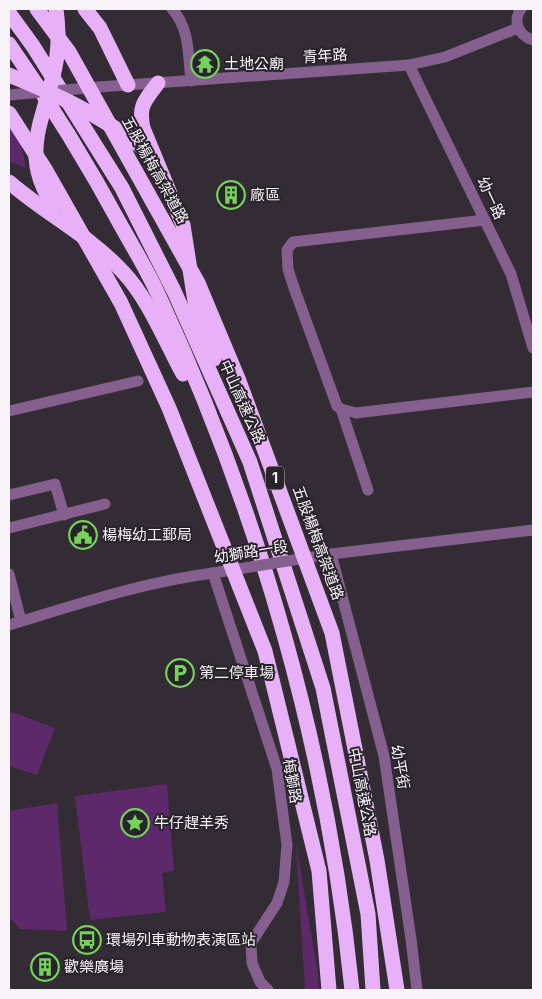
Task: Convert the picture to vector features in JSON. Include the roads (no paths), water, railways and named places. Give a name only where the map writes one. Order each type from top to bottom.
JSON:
[{"type":"highway","name":"五股楊梅高架道路","points":[[37,9],[73,60],[198,284],[239,381],[332,633],[377,860],[397,990]]},
{"type":"highway","points":[[56,9],[57,55],[49,92],[37,130],[35,163],[46,196],[67,225]]},
{"type":"highway","points":[[85,9],[100,28],[128,85]]},
{"type":"highway","name":"中山高速公路","points":[[9,13],[33,46],[122,188],[174,291],[250,462],[323,688],[368,914],[373,990]]},
{"type":"highway","points":[[9,44],[100,186],[158,292],[233,469],[300,689],[344,911],[352,990]]},
{"type":"highway","points":[[9,75],[49,92],[118,129],[140,146],[163,174]]},
{"type":"highway","points":[[158,83],[142,103],[140,116],[143,128],[182,225],[196,308],[250,462]]},
{"type":"highway","points":[[9,113],[45,169],[121,303],[169,408],[265,651],[319,871],[329,990]]},
{"type":"highway","points":[[9,182],[101,250],[124,273],[140,296],[224,450]]},
{"type":"street","points":[[172,9],[179,16],[185,28],[191,80]]},
{"type":"street","points":[[521,9],[517,20],[518,28],[525,37],[533,40]]},
{"type":"street","name":"青年路","points":[[9,95],[408,65],[445,57],[518,28]]},
{"type":"street","name":"幼一路","points":[[408,65],[511,274],[533,348]]},
{"type":"street","points":[[485,220],[294,242],[287,250],[288,269],[337,406],[341,409],[356,413],[533,392]]},
{"type":"street","points":[[9,411],[138,382]]},
{"type":"street","points":[[341,409],[368,490]]},
{"type":"street","points":[[9,495],[55,484],[64,515]]},
{"type":"street","points":[[9,528],[105,504]]},
{"type":"street","name":"幼獅路一段","points":[[9,624],[127,590],[184,577],[330,554],[533,530]]},
{"type":"street","name":"幼平街","points":[[330,554],[384,756],[412,939],[416,990]]},
{"type":"street","name":"梅獅路","points":[[213,573],[277,770],[285,826],[287,845],[284,882],[277,903],[251,943],[252,963],[260,982],[268,990]]},
{"type":"street","points":[[9,574],[21,621]]},
{"type":"place","name":"土地公廟","points":[[205,64]]},
{"type":"place","name":"廠區","points":[[231,195]]},
{"type":"place","name":"楊梅幼工郵局","points":[[83,535]]},
{"type":"place","name":"第二停車場","points":[[180,673]]},
{"type":"place","name":"牛仔趕羊秀","points":[[135,823]]},
{"type":"place","name":"環場列車動物表演區站","points":[[87,940]]},
{"type":"place","name":"歡樂廣場","points":[[45,967]]}]
